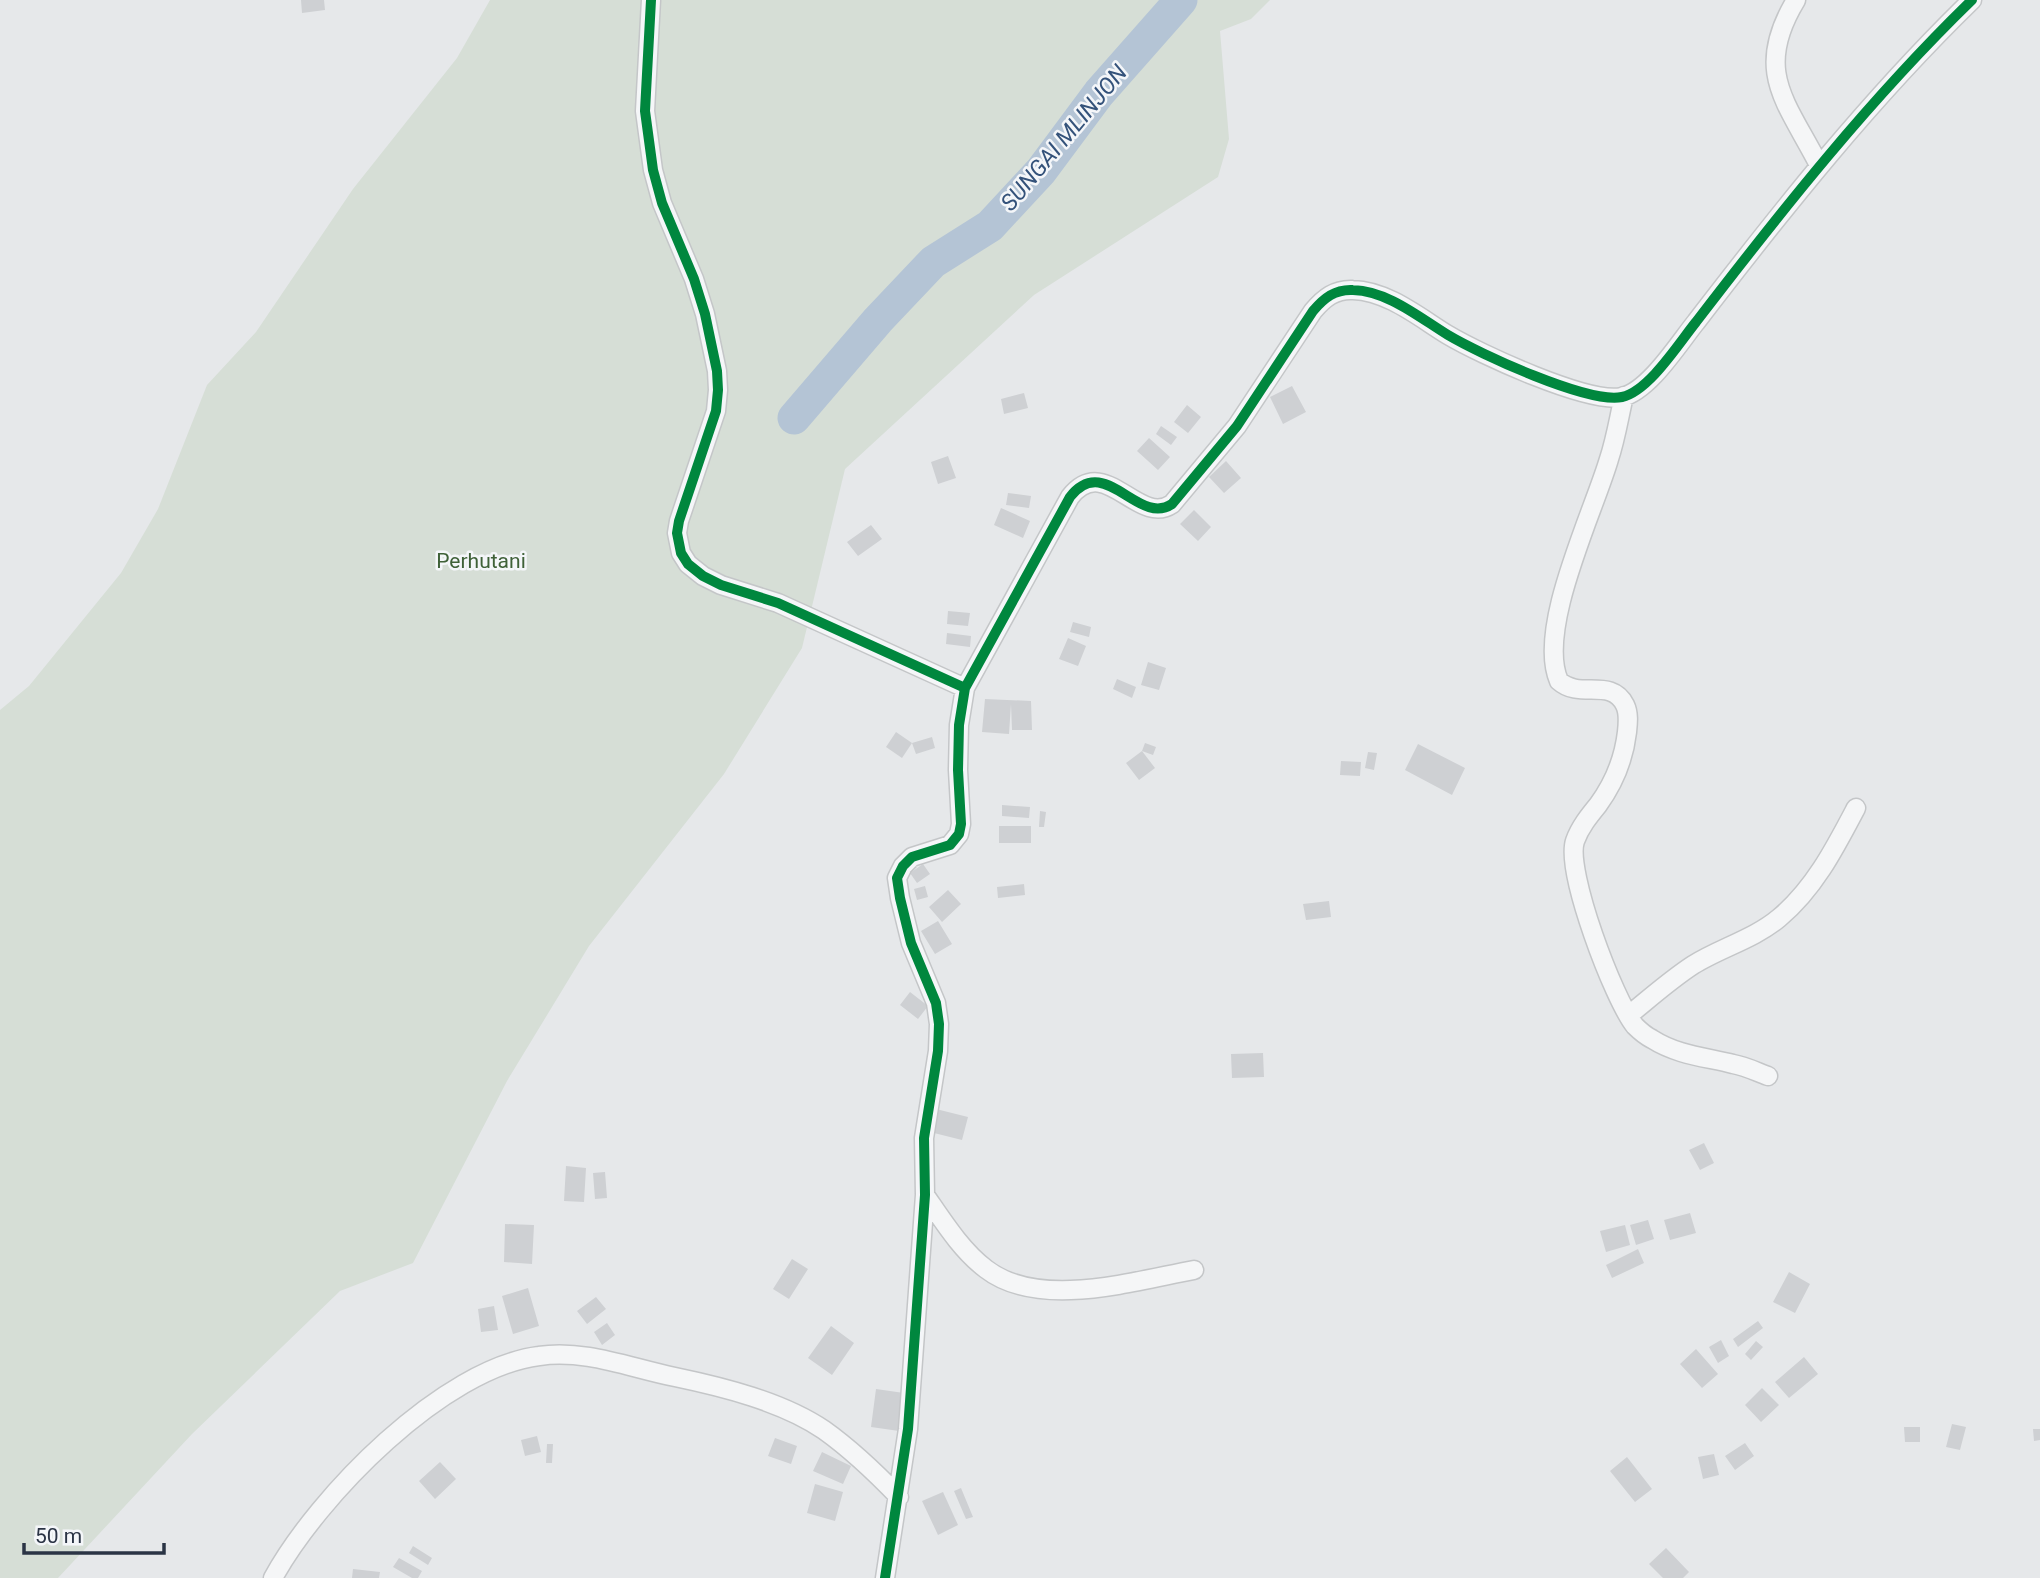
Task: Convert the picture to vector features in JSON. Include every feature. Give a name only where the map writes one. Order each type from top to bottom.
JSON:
[{"type":"street","points":[[651,0],[645,111],[653,170],[662,203],[694,279],[705,314],[717,371],[716,411],[679,521],[677,533],[681,553],[688,564],[721,585],[778,603],[965,688]]},
{"type":"street","points":[[1796,0],[1786,17],[1775,49],[1776,78],[1819,165]]},
{"type":"street","points":[[885,1578],[908,1429],[925,1195],[924,1138],[938,1051],[939,1024],[936,1003],[911,943],[897,878],[912,857],[950,845],[959,834],[959,725],[965,688],[1076,489],[1091,482],[1101,483],[1153,508],[1166,508],[1172,504],[1237,426],[1313,311],[1331,294],[1353,290],[1394,301],[1451,337],[1498,360],[1559,384],[1591,394],[1625,396],[1641,387],[1667,359],[1819,165],[1865,112],[1972,0]]},
{"type":"street","points":[[1625,396],[1610,458],[1565,581],[1555,650],[1557,677],[1562,684],[1575,690],[1605,690],[1613,693],[1625,705],[1628,720],[1620,765],[1599,803],[1581,828],[1573,850],[1573,861],[1590,926],[1629,1015],[1642,1032],[1664,1046],[1692,1056],[1735,1064],[1768,1076]]},
{"type":"street","points":[[1629,1015],[1694,965],[1778,919],[1815,880],[1856,808]]},
{"type":"street","points":[[925,1195],[962,1246],[984,1268],[1012,1284],[1030,1288],[1074,1290],[1195,1270]]},
{"type":"street","points":[[273,1578],[302,1531],[399,1429],[456,1389],[499,1367],[539,1356],[579,1355],[710,1384],[755,1398],[822,1429],[872,1469],[899,1497]]},
{"type":"green space","name":"Perhutani","points":[[490,0],[1270,0],[1251,19],[1220,31],[1229,139],[1218,177],[1034,295],[845,469],[802,648],[724,774],[589,946],[507,1081],[413,1263],[340,1291],[192,1434],[58,1578],[0,1578],[0,710],[29,686],[121,573],[158,509],[207,385],[256,332],[353,189],[457,58]]},
{"type":"building","points":[[301,0],[324,0],[325,10],[302,13]]},
{"type":"building","points":[[1292,386],[1306,412],[1283,424],[1270,397]]},
{"type":"building","points":[[1024,393],[1028,408],[1004,414],[1001,399]]},
{"type":"building","points":[[1187,405],[1201,417],[1188,433],[1174,422]]},
{"type":"building","points":[[1161,426],[1177,437],[1171,445],[1156,434]]},
{"type":"building","points":[[1149,438],[1170,457],[1158,470],[1137,451]]},
{"type":"building","points":[[948,456],[956,478],[938,484],[931,462]]},
{"type":"building","points":[[1226,461],[1241,478],[1224,493],[1209,477]]},
{"type":"building","points":[[1008,493],[1031,496],[1029,508],[1006,505]]},
{"type":"building","points":[[1001,508],[1030,521],[1023,538],[994,525]]},
{"type":"building","points":[[1194,510],[1211,527],[1198,541],[1180,524]]},
{"type":"building","points":[[871,525],[882,539],[858,556],[847,542]]},
{"type":"building","points":[[948,611],[970,613],[968,626],[947,624]]},
{"type":"building","points":[[1073,622],[1091,627],[1089,637],[1070,632]]},
{"type":"building","points":[[947,633],[971,636],[970,647],[946,644]]},
{"type":"building","points":[[1068,638],[1086,646],[1078,666],[1059,659]]},
{"type":"building","points":[[1148,662],[1166,668],[1159,690],[1141,685]]},
{"type":"building","points":[[1117,679],[1136,687],[1132,698],[1113,689]]},
{"type":"building","points":[[985,699],[1031,701],[1032,730],[1012,730],[1011,704],[1009,734],[982,732]]},
{"type":"building","points":[[896,732],[912,743],[902,758],[886,747]]},
{"type":"building","points":[[932,737],[935,748],[916,754],[912,743]]},
{"type":"building","points":[[1145,743],[1156,747],[1153,755],[1142,751]]},
{"type":"building","points":[[1418,744],[1465,768],[1452,795],[1405,770]]},
{"type":"building","points":[[1142,751],[1155,768],[1139,780],[1126,763]]},
{"type":"building","points":[[1368,752],[1377,753],[1374,770],[1365,768]]},
{"type":"building","points":[[1341,761],[1361,762],[1360,776],[1340,775]]},
{"type":"building","points":[[1002,805],[1030,807],[1029,818],[1002,816]]},
{"type":"building","points":[[1040,811],[1046,812],[1044,827],[1039,827]]},
{"type":"building","points":[[999,826],[1031,826],[1031,843],[999,843]]},
{"type":"building","points":[[923,864],[930,874],[917,883],[910,873]]},
{"type":"building","points":[[1024,884],[1025,895],[998,898],[997,887]]},
{"type":"building","points":[[925,886],[928,897],[917,900],[914,889]]},
{"type":"building","points":[[948,890],[961,904],[942,922],[929,907]]},
{"type":"building","points":[[1329,901],[1331,917],[1306,920],[1303,904]]},
{"type":"building","points":[[938,921],[952,944],[935,954],[921,931]]},
{"type":"building","points":[[910,992],[928,1006],[918,1019],[900,1005]]},
{"type":"building","points":[[1263,1053],[1264,1077],[1232,1078],[1231,1054]]},
{"type":"building","points":[[936,1109],[968,1117],[962,1140],[930,1132]]},
{"type":"building","points":[[1704,1143],[1714,1163],[1700,1170],[1689,1150]]},
{"type":"building","points":[[566,1166],[586,1168],[584,1202],[564,1201]]},
{"type":"building","points":[[605,1172],[607,1198],[595,1199],[593,1173]]},
{"type":"building","points":[[1690,1213],[1696,1233],[1670,1240],[1664,1220]]},
{"type":"building","points":[[1648,1220],[1654,1239],[1636,1245],[1630,1225]]},
{"type":"building","points":[[505,1224],[534,1225],[532,1264],[504,1262]]},
{"type":"building","points":[[1625,1225],[1630,1245],[1606,1252],[1600,1231]]},
{"type":"building","points":[[1638,1249],[1644,1263],[1612,1278],[1606,1265]]},
{"type":"building","points":[[792,1259],[808,1269],[789,1299],[773,1289]]},
{"type":"building","points":[[1789,1272],[1810,1284],[1795,1313],[1773,1302]]},
{"type":"building","points":[[528,1288],[539,1326],[513,1334],[502,1296]]},
{"type":"building","points":[[596,1297],[606,1309],[587,1324],[577,1311]]},
{"type":"building","points":[[494,1306],[498,1330],[481,1332],[478,1309]]},
{"type":"building","points":[[1758,1321],[1763,1328],[1738,1347],[1733,1339]]},
{"type":"building","points":[[607,1323],[615,1335],[602,1345],[594,1332]]},
{"type":"building","points":[[831,1326],[854,1343],[832,1375],[808,1358]]},
{"type":"building","points":[[1721,1340],[1729,1356],[1718,1363],[1709,1347]]},
{"type":"building","points":[[1756,1341],[1763,1347],[1751,1360],[1745,1354]]},
{"type":"building","points":[[1696,1349],[1718,1374],[1702,1388],[1680,1364]]},
{"type":"building","points":[[1804,1357],[1818,1374],[1789,1398],[1775,1382]]},
{"type":"building","points":[[1762,1388],[1779,1405],[1761,1422],[1745,1405]]},
{"type":"building","points":[[876,1389],[904,1393],[899,1431],[871,1427]]},
{"type":"building","points":[[1952,1424],[1966,1427],[1960,1450],[1946,1447]]},
{"type":"building","points":[[1904,1427],[1920,1427],[1920,1442],[1905,1442]]},
{"type":"building","points":[[2033,1429],[2040,1429],[2040,1440],[2034,1441]]},
{"type":"building","points":[[537,1436],[541,1452],[525,1456],[521,1440]]},
{"type":"building","points":[[775,1438],[797,1446],[791,1464],[768,1456]]},
{"type":"building","points":[[1745,1443],[1754,1456],[1735,1470],[1725,1456]]},
{"type":"building","points":[[547,1444],[553,1444],[552,1463],[546,1463]]},
{"type":"building","points":[[822,1452],[851,1466],[843,1484],[813,1471]]},
{"type":"building","points":[[1714,1454],[1719,1475],[1703,1479],[1698,1457]]},
{"type":"building","points":[[1627,1457],[1652,1489],[1635,1502],[1610,1471]]},
{"type":"building","points":[[440,1462],[456,1479],[435,1499],[419,1481]]},
{"type":"building","points":[[815,1484],[843,1492],[835,1521],[807,1513]]},
{"type":"building","points":[[961,1488],[973,1517],[966,1519],[954,1491]]},
{"type":"building","points":[[943,1492],[958,1525],[938,1535],[922,1501]]},
{"type":"building","points":[[413,1546],[432,1558],[428,1565],[409,1553]]},
{"type":"building","points":[[1666,1548],[1689,1572],[1683,1578],[1663,1578],[1649,1564]]},
{"type":"building","points":[[399,1558],[422,1571],[418,1578],[412,1578],[393,1567]]},
{"type":"building","points":[[353,1569],[380,1572],[379,1578],[352,1578]]},
{"type":"waterway","name":"SUNGAI MLINJON","points":[[794,418],[878,320],[933,262],[990,226],[1041,171],[1099,93],[1181,0]]},
{"type":"cycle path","points":[[651,0],[645,111],[653,170],[662,203],[694,279],[705,314],[717,371],[716,411],[679,521],[677,533],[681,553],[688,564],[721,585],[778,603],[965,688]]},
{"type":"cycle path","points":[[885,1578],[908,1429],[925,1195],[924,1138],[938,1051],[939,1024],[936,1003],[911,943],[897,878],[912,857],[950,845],[959,834],[959,725],[965,688],[1070,497],[1083,485],[1096,482],[1147,506],[1159,508],[1172,504],[1237,426],[1313,311],[1326,298],[1341,291],[1366,292],[1391,300],[1463,343],[1534,376],[1606,397],[1622,397],[1632,393],[1643,386],[1663,365],[1828,156],[1898,76],[1972,0]]}]
